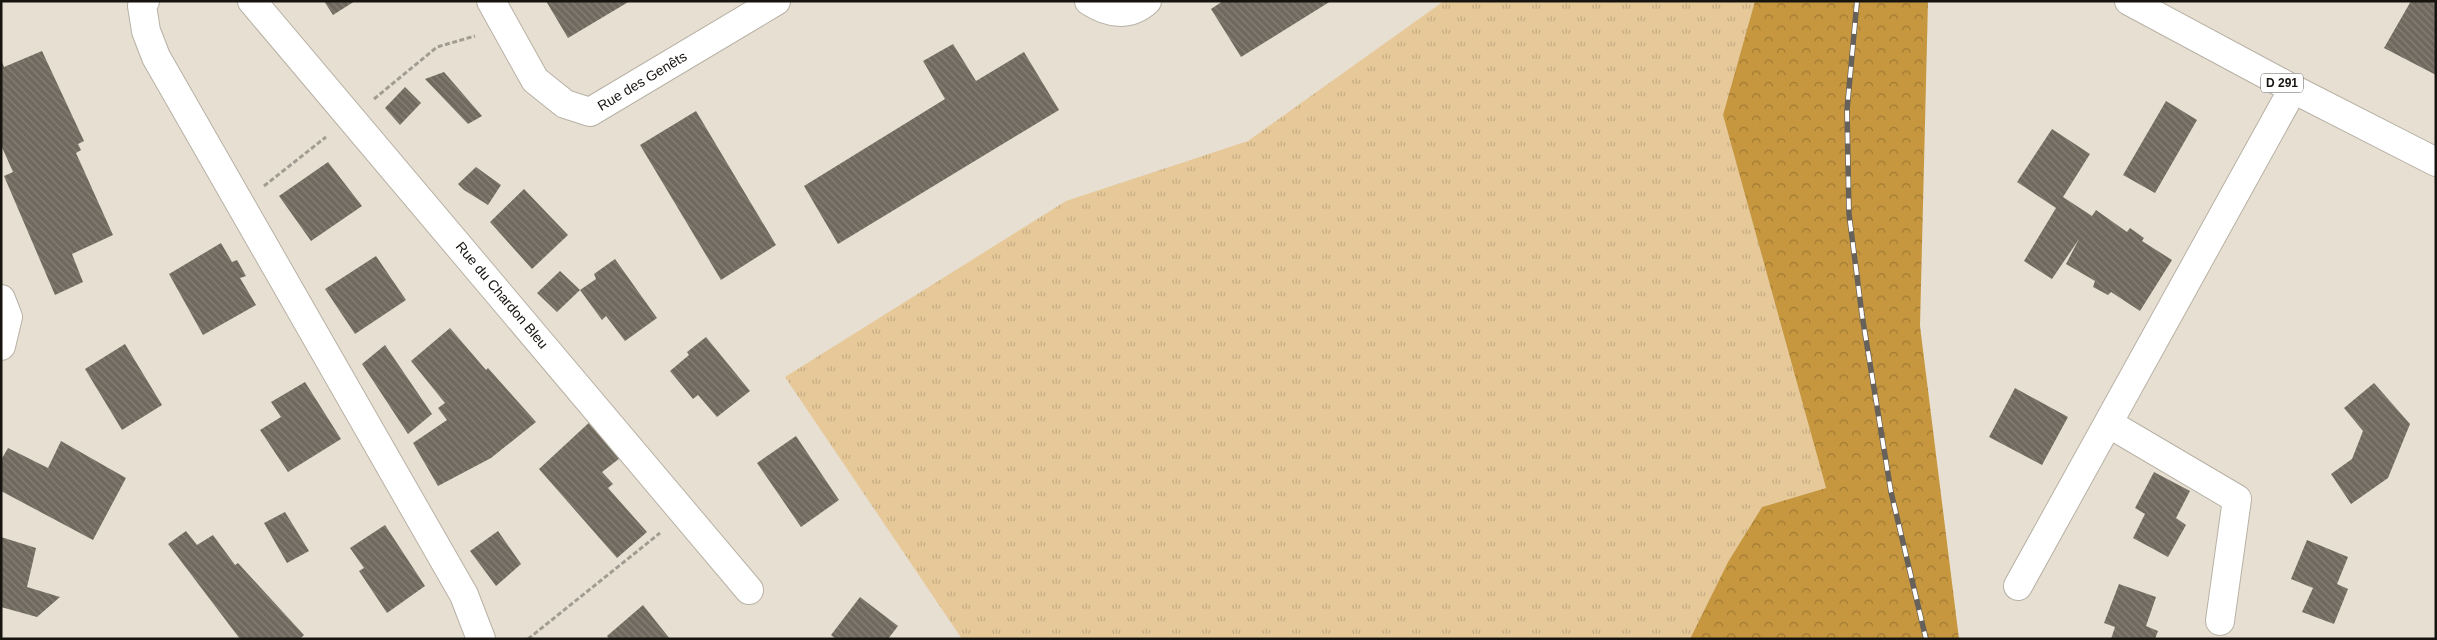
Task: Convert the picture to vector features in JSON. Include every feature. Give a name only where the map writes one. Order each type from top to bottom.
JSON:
[{"type":"street","points":[[145,1],[142,6],[146,31],[156,57],[464,595],[481,639]]},
{"type":"street","name":"Rue du Chardon Bleu","points":[[252,1],[686,513],[749,590]]},
{"type":"street","name":"Rue des Genêts","points":[[491,1],[535,80],[565,104],[590,112],[776,1]]},
{"type":"street","points":[[1089,1],[1111,11],[1131,12],[1147,1]]},
{"type":"street","name":"D 291","points":[[2129,1],[2293,89],[2436,162]]},
{"type":"street","points":[[2018,586],[2293,89]]},
{"type":"street","points":[[1,299],[8,317],[1,346]]},
{"type":"street","points":[[2108,424],[2237,499],[2220,621]]},
{"type":"path","points":[[528,639],[686,513]]},
{"type":"green space","points":[[1444,1],[1755,1],[1723,115],[1826,488],[1762,507],[1728,562],[1690,639],[962,639],[785,377],[1066,201],[1248,141]]},
{"type":"green space","points":[[1755,1],[1928,1],[1920,326],[1959,639],[1690,639],[1728,562],[1762,507],[1826,488],[1723,115]]},
{"type":"building","points":[[324,1],[355,1],[333,15]]},
{"type":"building","points":[[546,1],[630,1],[568,38]]},
{"type":"building","points":[[1223,1],[1331,1],[1241,57],[1211,9]]},
{"type":"building","points":[[2411,1],[2436,1],[2436,75],[2384,48]]},
{"type":"building","points":[[953,44],[976,81],[1024,52],[1059,110],[838,244],[804,186],[945,99],[923,61]]},
{"type":"building","points":[[42,51],[84,141],[78,144],[81,150],[76,153],[113,235],[72,254],[83,282],[55,295],[4,176],[13,172],[1,145],[1,60],[4,67]]},
{"type":"building","points":[[444,72],[482,116],[468,124],[425,79]]},
{"type":"building","points":[[405,87],[421,103],[400,125],[385,108]]},
{"type":"building","points":[[2166,101],[2197,120],[2155,193],[2123,175]]},
{"type":"building","points":[[696,111],[776,245],[721,280],[640,145]]},
{"type":"building","points":[[2052,129],[2090,154],[2063,197],[2092,216],[2096,210],[2127,232],[2130,228],[2144,238],[2142,241],[2172,260],[2140,311],[2111,292],[2108,295],[2093,287],[2095,281],[2066,264],[2079,239],[2052,279],[2024,261],[2056,208],[2017,182]]},
{"type":"building","points":[[328,162],[362,206],[311,241],[279,196]]},
{"type":"building","points":[[476,167],[501,185],[488,205],[458,184]]},
{"type":"building","points":[[524,189],[568,235],[532,269],[490,222]]},
{"type":"building","points":[[221,243],[232,262],[237,260],[246,276],[240,278],[256,305],[203,335],[169,274]]},
{"type":"building","points":[[376,256],[406,300],[355,334],[325,289]]},
{"type":"building","points":[[615,259],[657,318],[625,341],[606,316],[602,320],[580,290],[596,279],[594,274]]},
{"type":"building","points":[[560,271],[580,290],[557,312],[537,293]]},
{"type":"building","points":[[450,328],[486,370],[488,368],[536,422],[491,458],[438,486],[413,443],[447,420],[438,408],[445,403],[411,361]]},
{"type":"building","points":[[706,337],[750,391],[717,417],[698,395],[693,399],[670,371],[689,355],[687,352]]},
{"type":"building","points":[[125,344],[162,405],[122,430],[85,369]]},
{"type":"building","points":[[385,345],[432,414],[408,434],[362,364]]},
{"type":"building","points":[[305,382],[341,439],[288,472],[260,430],[281,417],[271,402]]},
{"type":"building","points":[[2374,383],[2410,424],[2388,478],[2351,504],[2331,474],[2352,459],[2363,431],[2344,408]]},
{"type":"building","points":[[2015,388],[2068,417],[2042,465],[1989,437]]},
{"type":"building","points":[[593,419],[624,455],[602,472],[613,484],[608,488],[647,532],[617,558],[539,469]]},
{"type":"building","points":[[796,436],[839,500],[801,527],[757,463]]},
{"type":"building","points":[[61,441],[126,478],[93,540],[1,491],[1,460],[8,448],[48,468]]},
{"type":"building","points":[[2154,472],[2190,491],[2176,518],[2186,525],[2168,557],[2133,538],[2145,514],[2135,508]]},
{"type":"building","points":[[285,512],[309,551],[287,563],[264,523]]},
{"type":"building","points":[[385,525],[425,586],[387,613],[359,571],[364,568],[350,548]]},
{"type":"building","points":[[186,531],[197,545],[213,535],[235,565],[238,563],[304,635],[300,639],[240,639],[168,544]]},
{"type":"building","points":[[498,531],[521,564],[496,586],[470,551]]},
{"type":"building","points":[[1,537],[36,548],[27,587],[60,597],[37,617],[1,607]]},
{"type":"building","points":[[2307,540],[2348,557],[2337,584],[2348,589],[2334,624],[2302,612],[2313,588],[2291,579]]},
{"type":"building","points":[[2119,584],[2156,597],[2146,626],[2158,631],[2155,639],[2111,639],[2115,627],[2104,623]]},
{"type":"building","points":[[860,597],[898,626],[888,639],[836,639],[831,635]]},
{"type":"building","points":[[643,605],[670,639],[609,639],[607,636]]},
{"type":"railway","points":[[1857,1],[1847,110],[1849,214],[1862,315],[1891,492],[1926,639]]}]
